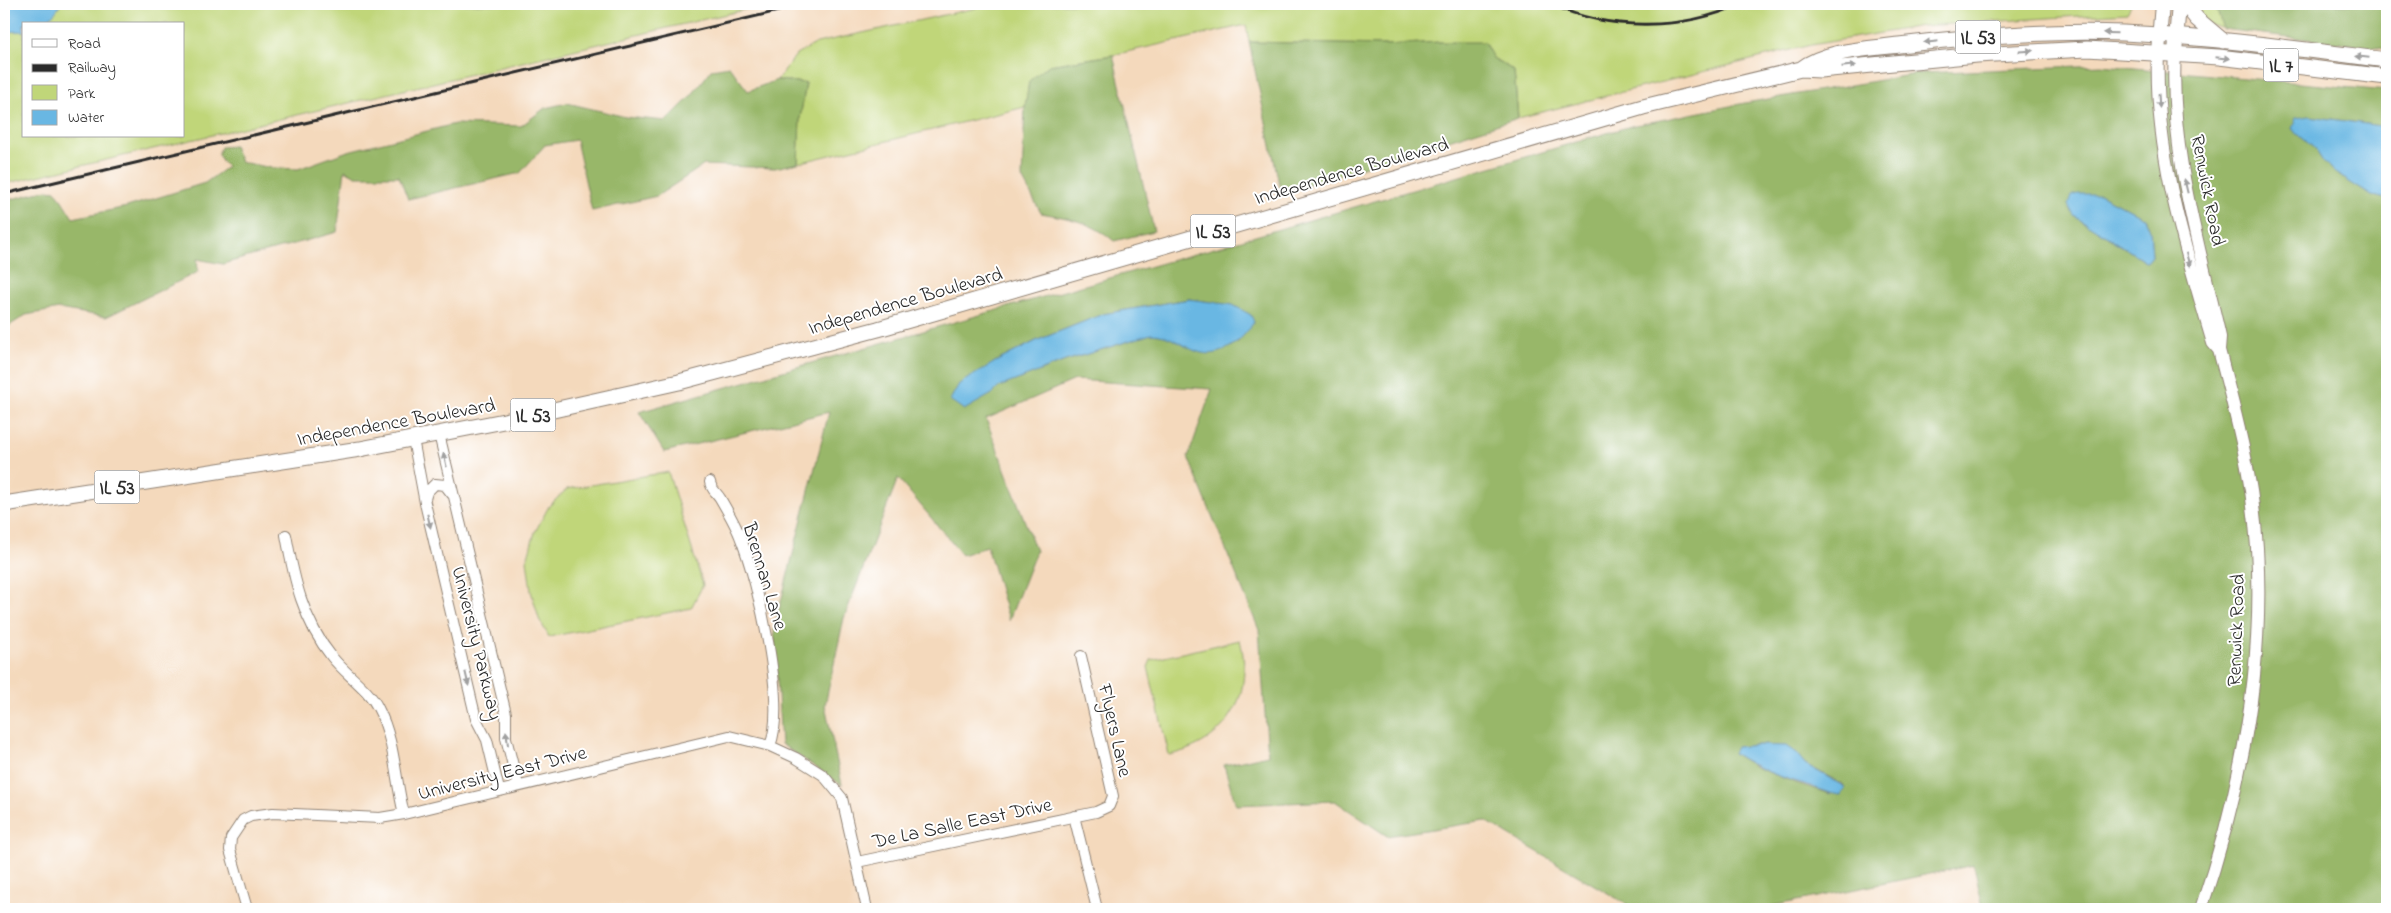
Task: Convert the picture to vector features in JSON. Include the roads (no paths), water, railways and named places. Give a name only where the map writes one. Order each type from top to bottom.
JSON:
[{"type":"main road","points":[[2158,52],[2162,4]]},
{"type":"main road","name":"Renwick Road","points":[[2175,53],[2179,4]]},
{"type":"main road","points":[[2185,4],[2197,19],[2223,41]]},
{"type":"main road","name":"Independence Boulevard","points":[[1801,69],[1813,60],[1830,56],[1964,38],[2086,33],[2176,37]]},
{"type":"main road","name":"IL 7","points":[[2176,37],[2387,60]]},
{"type":"main road","name":"Independence Boulevard","points":[[4,504],[413,439],[626,394],[790,353],[1560,130],[1662,102],[1801,69],[1820,70],[2032,51],[2086,49],[2175,53]]},
{"type":"main road","name":"IL 7","points":[[2175,53],[2387,77]]},
{"type":"street","name":"Renwick Road","points":[[2158,52],[2160,122],[2172,194],[2212,343],[2219,350]]},
{"type":"street","name":"Renwick Road","points":[[2175,53],[2174,98],[2178,151],[2220,337],[2219,350],[2240,432],[2252,499],[2257,563],[2258,629],[2254,682],[2241,770],[2222,848],[2201,909]]},
{"type":"street","name":"University Parkway","points":[[439,434],[506,714],[506,738],[518,786]]},
{"type":"street","name":"University Parkway","points":[[413,439],[425,503],[476,720],[487,740],[499,790]]},
{"type":"street","name":"Brennan Lane","points":[[710,482],[711,488],[719,497],[741,538],[767,627],[775,708],[775,734],[770,746]]},
{"type":"street","points":[[425,503],[427,492],[435,484],[445,485],[454,496]]},
{"type":"street","points":[[286,535],[299,598],[310,622],[332,657],[370,696],[383,718],[393,755],[404,814]]},
{"type":"street","name":"Flyers Lane","points":[[1074,816],[1108,806],[1113,796],[1081,656]]},
{"type":"street","name":"University East Drive","points":[[247,909],[230,850],[231,838],[243,820],[251,816],[272,813],[380,818],[404,814],[729,736],[770,746],[796,758],[823,775],[842,798],[857,862]]},
{"type":"street","points":[[1074,816],[1097,909]]},
{"type":"street","name":"De La Salle East Drive","points":[[857,862],[1074,816]]},
{"type":"street","points":[[857,862],[868,909]]},
{"type":"water","points":[[4,4],[61,4],[50,18],[42,22],[22,22],[22,31],[4,32]]},
{"type":"water","points":[[2310,116],[2387,127],[2387,199],[2372,196],[2335,173],[2322,160],[2315,149],[2292,129],[2296,118]]},
{"type":"water","points":[[2099,194],[2145,218],[2150,230],[2152,256],[2147,262],[2074,216],[2068,205],[2071,196]]},
{"type":"water","points":[[1189,299],[1233,305],[1251,315],[1254,322],[1238,341],[1223,351],[1207,354],[1198,352],[1171,338],[1151,334],[1065,361],[999,387],[992,394],[964,410],[950,400],[959,384],[995,362],[1038,340],[1103,314]]},
{"type":"water","points":[[1757,745],[1786,746],[1796,753],[1805,764],[1845,787],[1841,795],[1827,792],[1759,768],[1733,753],[1736,747]]},
{"type":"railway","points":[[4,194],[808,4]]},
{"type":"railway","points":[[1551,4],[1573,13],[1597,19],[1646,24],[1671,23],[1695,19],[1719,13],[1741,4]]}]
